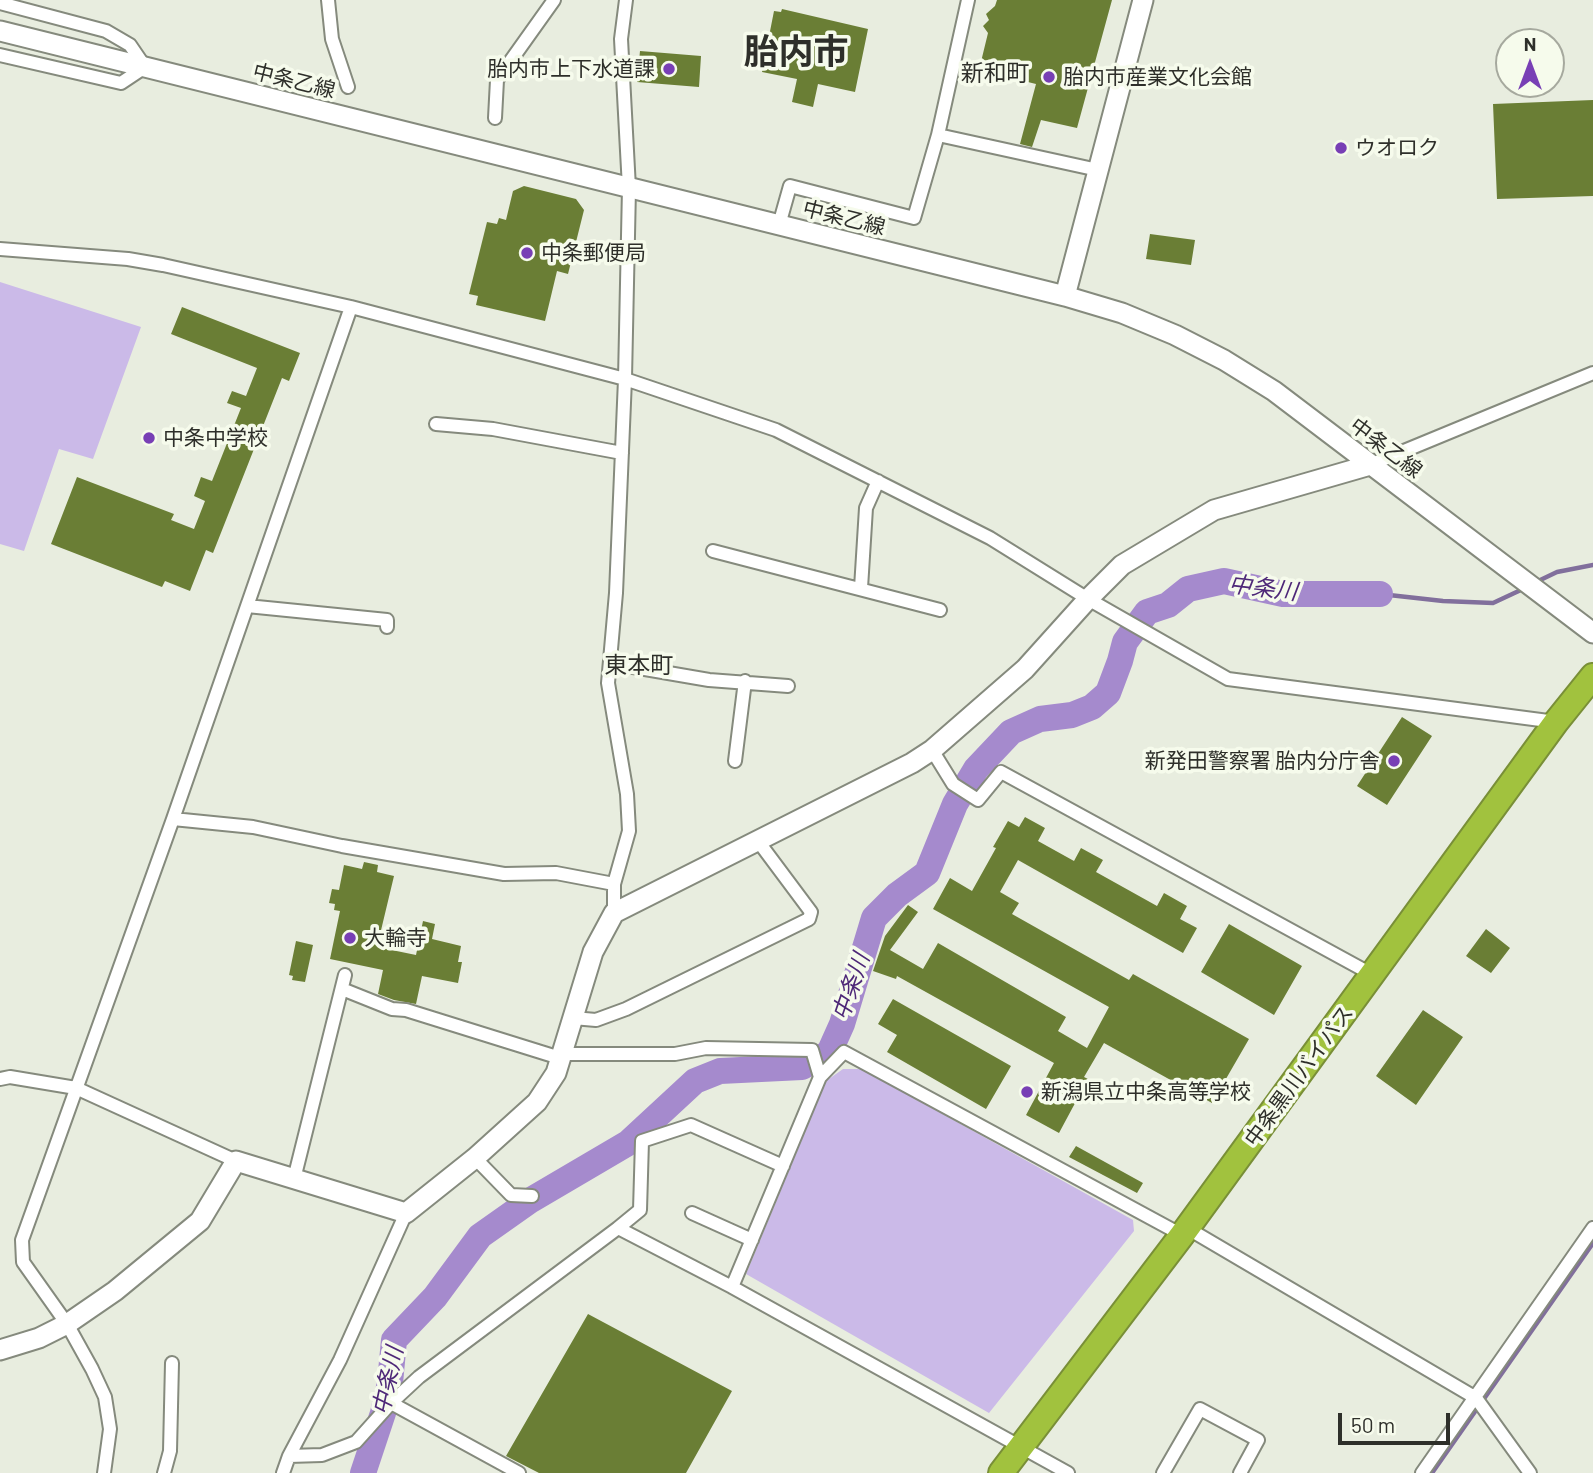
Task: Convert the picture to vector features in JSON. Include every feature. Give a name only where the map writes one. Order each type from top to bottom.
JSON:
[{"type":"highway","name":"中条黒川バイパス","points":[[1001,1473],[1184,1231],[1556,722],[1593,676]]},
{"type":"street","points":[[328,0],[332,39],[348,87]]},
{"type":"street","points":[[495,118],[496,80],[554,0]]},
{"type":"street","points":[[283,1473],[289,1456],[340,1360],[406,1213],[475,1158],[537,1102],[556,1073],[593,952],[614,913],[614,884],[629,831],[628,794],[608,682],[616,593],[625,379],[629,188],[621,39],[626,0]]},
{"type":"street","points":[[779,225],[790,186],[914,218],[938,135],[968,0]]},
{"type":"street","points":[[1065,296],[1143,0]]},
{"type":"street","points":[[0,3],[106,31],[130,45],[145,67],[121,83],[0,55]]},
{"type":"street","name":"中条乙線","points":[[0,31],[1065,296],[1153,326],[1224,360],[1274,391],[1593,633]]},
{"type":"street","points":[[938,135],[1098,170]]},
{"type":"street","points":[[0,249],[128,259],[351,307],[625,379],[776,430],[990,538],[1088,599],[1228,679],[1556,722]]},
{"type":"street","points":[[104,1473],[110,1429],[105,1397],[67,1324],[23,1262],[22,1240],[173,819],[351,307]]},
{"type":"street","points":[[614,913],[912,763],[932,750],[1024,669],[1122,565],[1214,510],[1370,465],[1593,373]]},
{"type":"street","points":[[436,424],[493,429],[622,453]]},
{"type":"street","points":[[861,588],[866,508],[878,481]]},
{"type":"street","points":[[713,551],[940,610]]},
{"type":"street","points":[[247,606],[387,620],[387,627]]},
{"type":"street","points":[[610,663],[709,680],[788,686]]},
{"type":"street","points":[[735,761],[745,681]]},
{"type":"street","points":[[932,750],[953,785],[978,800],[1001,772],[1373,975]]},
{"type":"street","points":[[173,819],[253,827],[342,846],[504,874],[556,873],[614,884]]},
{"type":"street","points":[[573,1018],[596,1020],[626,1009],[809,919],[811,912],[758,841]]},
{"type":"street","points":[[294,1179],[345,975]]},
{"type":"street","points":[[342,989],[392,1009],[406,1010],[561,1056],[675,1054],[706,1048],[812,1050],[820,1077]]},
{"type":"street","points":[[732,1287],[820,1077],[845,1052],[1184,1231],[1476,1398],[1530,1473]]},
{"type":"street","points":[[0,1079],[10,1077],[76,1088],[236,1161],[406,1213]]},
{"type":"street","points":[[289,1456],[322,1455],[356,1442],[391,1402],[419,1377],[640,1210],[642,1141],[691,1125],[783,1166]]},
{"type":"street","points":[[475,1158],[511,1195],[532,1196]]},
{"type":"street","points":[[1,1347],[38,1338],[67,1324],[116,1291],[200,1221],[236,1161]]},
{"type":"street","points":[[692,1213],[752,1240]]},
{"type":"street","points":[[618,1227],[1068,1473]]},
{"type":"street","points":[[1422,1473],[1593,1228]]},
{"type":"street","points":[[164,1473],[170,1451],[172,1363]]},
{"type":"street","points":[[391,1402],[519,1473]]},
{"type":"street","points":[[1163,1473],[1200,1409],[1258,1440],[1240,1473]]},
{"type":"shaded area","points":[[0,282],[141,327],[93,459],[59,449],[24,551],[0,544]]},
{"type":"shaded area","points":[[843,1069],[862,1069],[1133,1220],[1134,1231],[989,1413],[746,1274],[826,1081]]},
{"type":"building","name":"胎内市産業文化会館","points":[[997,0],[1112,0],[1077,128],[1041,120],[1032,147],[1020,144],[1036,84],[979,70],[988,33],[983,26],[989,20],[986,14],[995,6]]},
{"type":"building","points":[[782,9],[868,29],[855,92],[818,84],[813,107],[792,102],[797,79],[762,72],[774,11],[781,12]]},
{"type":"building","name":"胎内市上下水道課","points":[[640,51],[701,56],[699,87],[637,82]]},
{"type":"building","points":[[1593,100],[1593,196],[1497,199],[1493,104]]},
{"type":"building","points":[[524,186],[576,199],[584,210],[568,274],[557,271],[545,321],[476,305],[478,296],[469,294],[487,222],[497,224],[499,218],[506,220],[513,191]]},
{"type":"building","points":[[1150,234],[1195,240],[1191,265],[1146,259]]},
{"type":"building","points":[[182,307],[300,353],[289,381],[282,378],[213,553],[206,550],[190,591],[165,581],[162,587],[51,544],[77,477],[174,514],[171,520],[194,529],[205,501],[194,496],[201,477],[212,481],[241,408],[227,403],[232,391],[246,396],[257,368],[171,334]]},
{"type":"building","name":"新発田警察署 胎内分庁舎","points":[[1402,717],[1432,736],[1387,805],[1357,786]]},
{"type":"building","points":[[1025,817],[1045,828],[1038,841],[1074,861],[1081,848],[1103,860],[1096,872],[1157,906],[1164,893],[1187,906],[1180,919],[1197,928],[1183,953],[1018,860],[1000,892],[1019,903],[1012,914],[1129,980],[1133,974],[1249,1039],[1212,1103],[1104,1043],[1084,1077],[1088,1079],[1059,1133],[1026,1115],[1054,1063],[897,976],[896,979],[873,971],[885,936],[908,905],[918,912],[890,950],[923,969],[938,943],[1066,1017],[1058,1031],[1087,1048],[1109,1007],[933,909],[950,878],[972,891],[1008,821],[1019,827]]},
{"type":"building","points":[[364,862],[378,865],[377,872],[394,876],[377,947],[416,955],[423,921],[435,924],[432,939],[461,946],[458,962],[462,962],[458,983],[422,976],[416,1004],[394,1000],[378,994],[383,970],[330,959],[340,911],[334,910],[335,904],[329,903],[332,889],[339,890],[344,865],[362,869]]},
{"type":"building","points":[[1229,924],[1302,966],[1274,1015],[1201,972]]},
{"type":"building","points":[[1486,929],[1510,948],[1491,973],[1466,956]]},
{"type":"building","points":[[296,941],[313,945],[305,982],[292,980],[293,976],[289,975]]},
{"type":"building","points":[[893,999],[1011,1066],[986,1109],[887,1052],[897,1035],[878,1024]]},
{"type":"building","points":[[1423,1010],[1463,1037],[1416,1105],[1376,1076]]},
{"type":"building","points":[[1076,1146],[1143,1183],[1137,1193],[1069,1157]]},
{"type":"building","points":[[588,1314],[732,1391],[686,1473],[539,1473],[506,1456]]},
{"type":"waterway","points":[[1534,583],[1557,572],[1593,565]]},
{"type":"waterway","name":"中条川","points":[[363,1473],[390,1383],[394,1340],[435,1297],[480,1236],[531,1200],[628,1143],[695,1081],[720,1071],[802,1067],[829,1053],[842,1024],[874,918],[897,895],[927,873],[955,804],[976,769],[1011,732],[1040,719],[1072,715],[1092,707],[1108,693],[1125,642],[1147,612],[1168,605],[1188,589],[1224,581],[1283,594],[1380,594]]},
{"type":"waterway","points":[[1380,594],[1493,603],[1523,589]]},
{"type":"waterway","points":[[1432,1473],[1593,1243]]},
{"type":"place","name":"胎内市上下水道課","points":[[669,69]]},
{"type":"place","name":"胎内市産業文化会館","points":[[1049,77]]},
{"type":"place","name":"ウオロク","points":[[1341,148]]},
{"type":"place","name":"中条郵便局","points":[[527,253]]},
{"type":"place","name":"中条中学校","points":[[149,438]]},
{"type":"place","name":"新発田警察署 胎内分庁舎","points":[[1394,761]]},
{"type":"place","name":"大輪寺","points":[[350,938]]},
{"type":"place","name":"新潟県立中条高等学校","points":[[1027,1092]]},
{"type":"district","name":"胎内市","points":[[796,52]]},
{"type":"district","name":"新和町","points":[[995,73]]},
{"type":"district","name":"東本町","points":[[639,665]]}]
